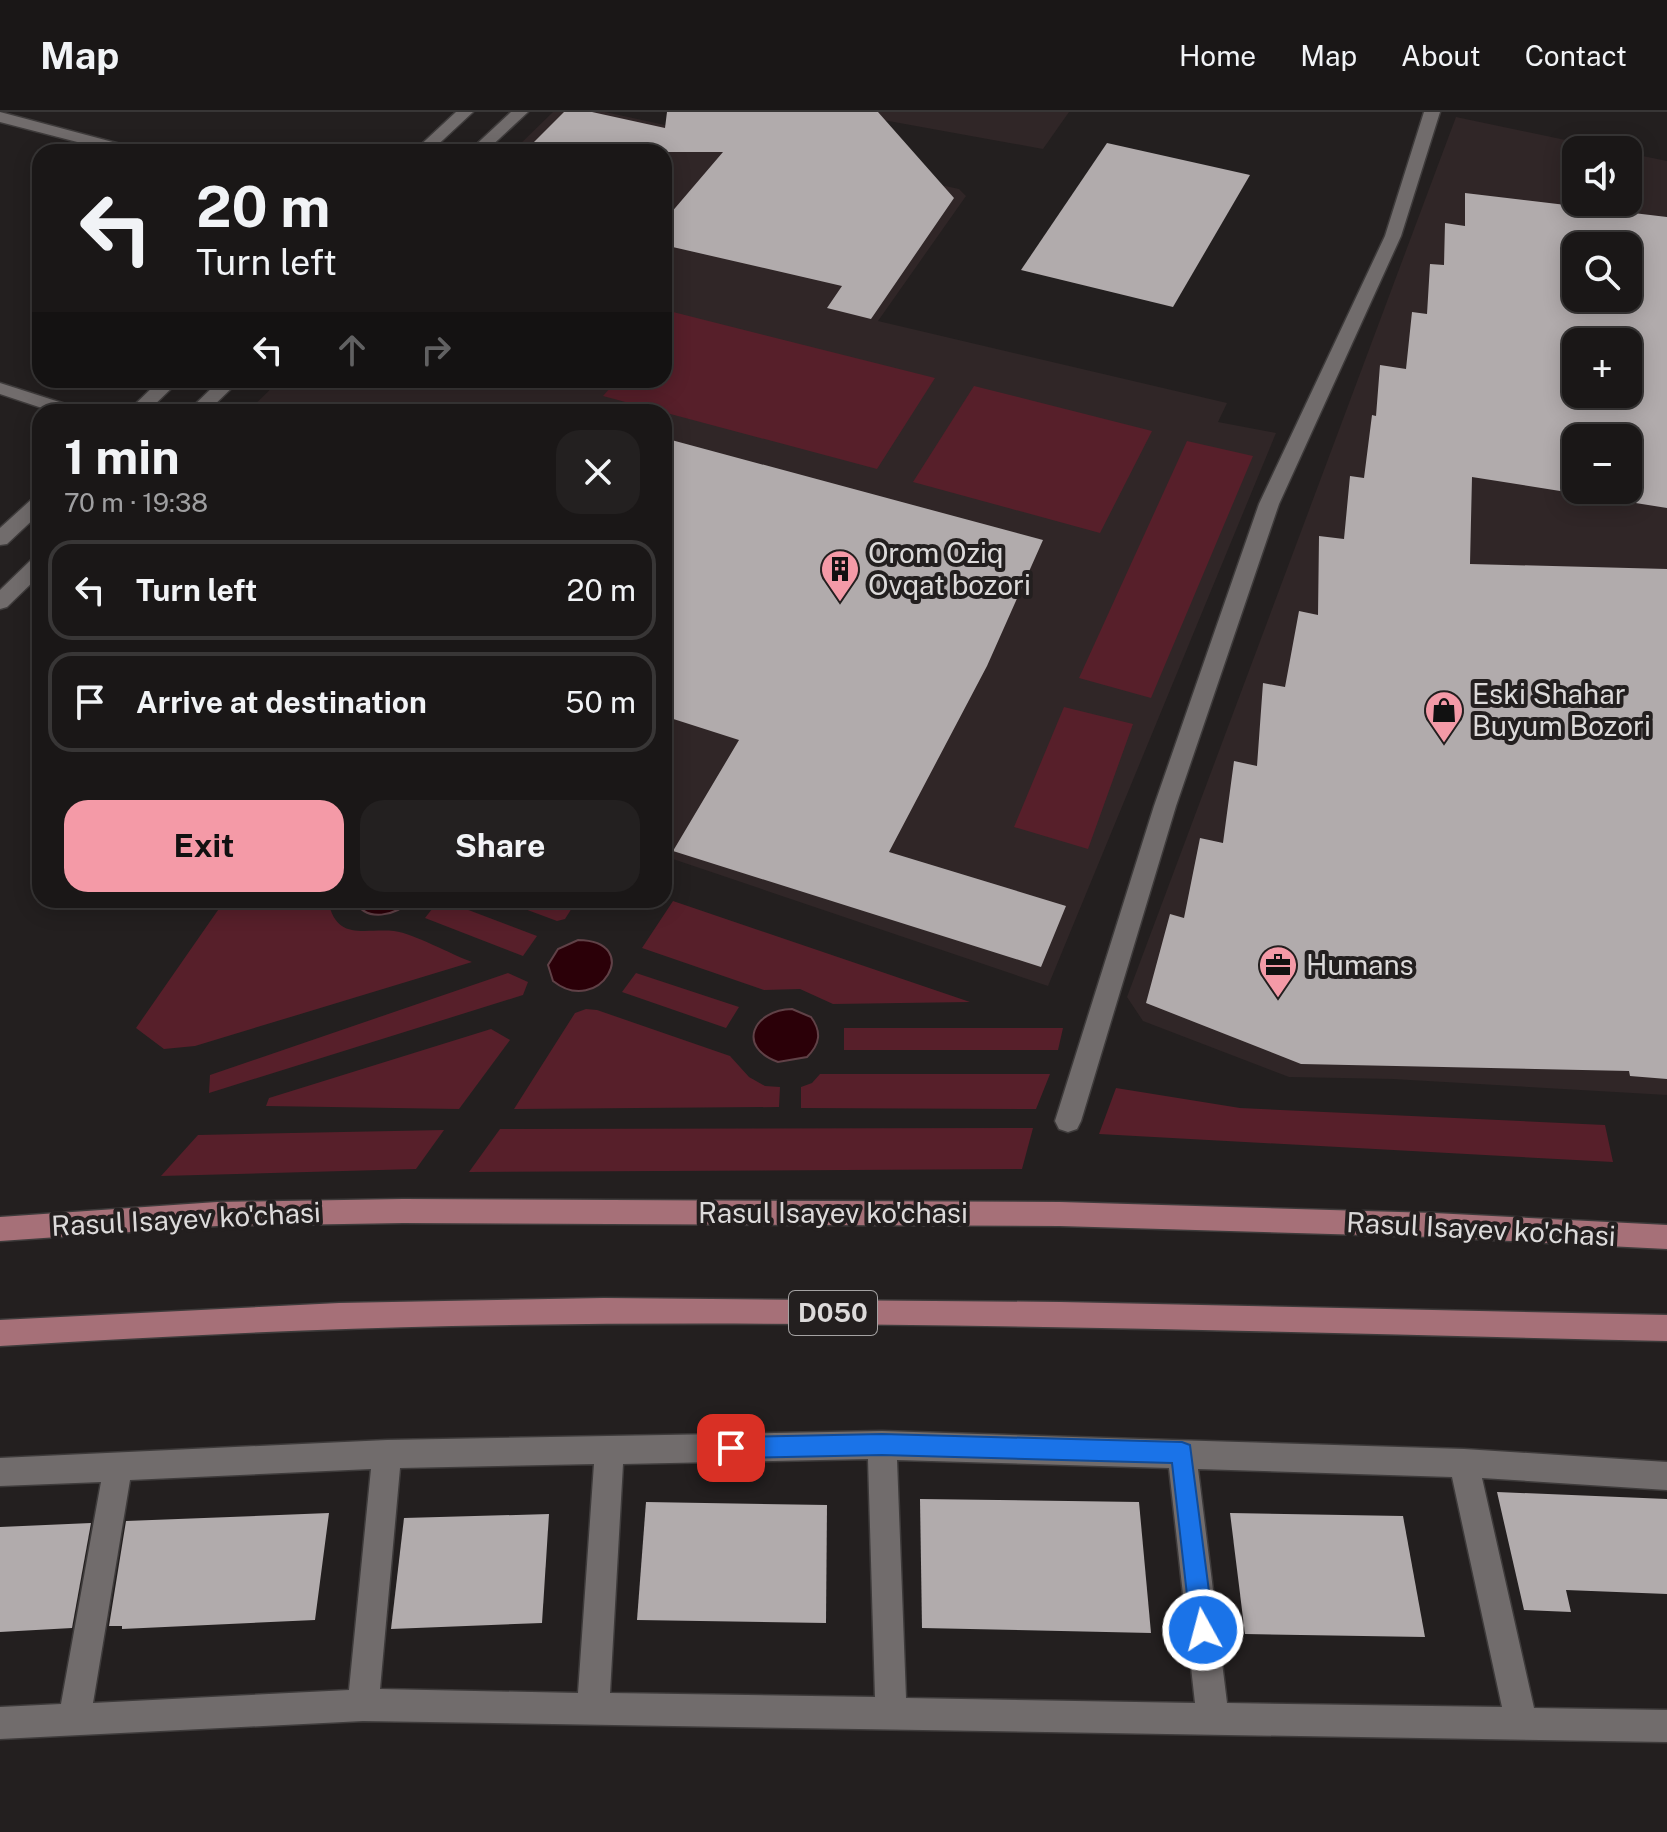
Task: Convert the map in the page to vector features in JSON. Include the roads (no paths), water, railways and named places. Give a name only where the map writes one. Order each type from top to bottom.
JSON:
[{"type":"main road","name":"Rasul Isayev ko'chasi","points":[[0,1229],[217,1214],[1060,1214],[1434,1225],[1667,1237]]},
{"type":"main road","name":"D050","points":[[0,1333],[224,1320],[501,1313],[941,1313],[1667,1328]]},
{"type":"street","points":[[430,144],[465,112]]},
{"type":"street","points":[[485,144],[520,112]]},
{"type":"street","points":[[1068,1121],[1090,1059],[1165,806],[1269,504],[1393,236],[1432,112]]},
{"type":"street","points":[[0,117],[103,144]]},
{"type":"street","points":[[0,388],[48,404]]},
{"type":"street","points":[[145,404],[162,388]]},
{"type":"street","points":[[205,404],[222,388]]},
{"type":"street","points":[[0,539],[32,509]]},
{"type":"street","points":[[0,602],[32,571]]},
{"type":"street","points":[[882,1445],[891,1714]]},
{"type":"street","points":[[0,1472],[387,1454],[882,1445],[1464,1463],[1667,1476]]},
{"type":"street","points":[[593,1709],[609,1450]]},
{"type":"street","points":[[1182,1453],[1213,1719]]},
{"type":"street","points":[[363,1705],[387,1454]]},
{"type":"street","points":[[1464,1463],[1521,1723]]},
{"type":"street","points":[[74,1719],[118,1466]]},
{"type":"street","points":[[0,1723],[363,1705],[1667,1726]]},
{"type":"place","name":"Orom Oziq Ovqat bozori","points":[[840,603]]},
{"type":"place","name":"Eski Shahar Buyum Bozori","points":[[1444,744]]},
{"type":"place","name":"Humans","points":[[1278,999]]}]
